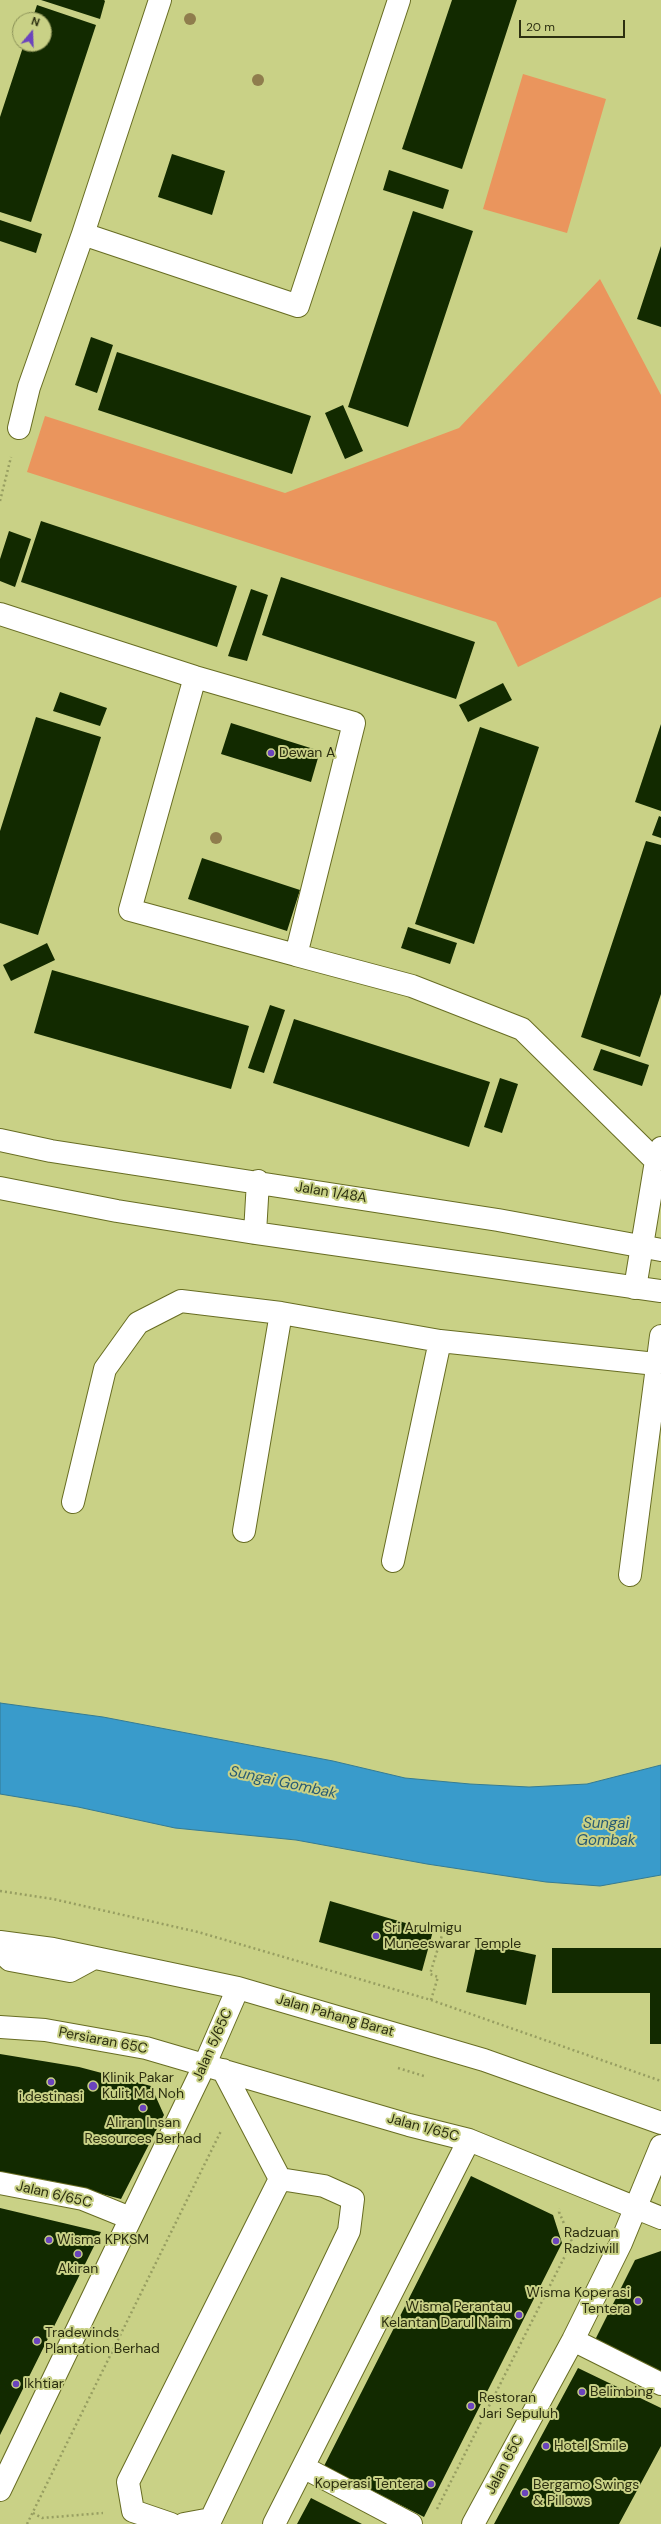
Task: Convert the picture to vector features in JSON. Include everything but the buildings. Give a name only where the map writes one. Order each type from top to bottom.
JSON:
[{"type":"street","points":[[19,428],[29,387],[83,234],[160,0]]},
{"type":"street","points":[[83,234],[298,306],[399,0]]},
{"type":"street","points":[[0,614],[195,677],[354,723],[296,955]]},
{"type":"street","points":[[195,677],[130,910],[412,986],[522,1029],[659,1154],[651,1248],[635,1288]]},
{"type":"street","name":"Jalan 1/48A","points":[[0,1140],[51,1151],[258,1181],[498,1220],[651,1248]]},
{"type":"street","points":[[255,1234],[258,1181]]},
{"type":"street","points":[[0,1188],[117,1211],[255,1234],[661,1291]]},
{"type":"street","points":[[73,1502],[105,1368],[138,1323],[181,1301],[281,1313],[440,1341],[656,1364]]},
{"type":"street","points":[[244,1531],[281,1313]]},
{"type":"street","points":[[630,1575],[656,1364],[661,1336]]},
{"type":"street","points":[[393,1561],[440,1341]]},
{"type":"street","name":"Jalan Pahang Barat","points":[[0,1942],[53,1949],[238,1988],[484,2060],[661,2123]]},
{"type":"street","points":[[0,1951],[10,1960],[70,1971],[94,1958]]},
{"type":"street","name":"Jalan 5/65C","points":[[0,2490],[130,2218],[214,2067],[238,1988]]},
{"type":"street","name":"Persiaran 65C","points":[[0,2027],[45,2030],[98,2039],[146,2048],[214,2067]]},
{"type":"street","points":[[214,2067],[243,2108],[280,2179]]},
{"type":"street","name":"Jalan 1/65C","points":[[214,2067],[402,2123],[469,2140],[635,2206],[661,2218]]},
{"type":"street","points":[[274,2524],[469,2140]]},
{"type":"street","name":"Jalan 65C","points":[[473,2524],[573,2340],[621,2243],[661,2146]]},
{"type":"street","points":[[171,2524],[133,2511],[128,2482],[280,2179]]},
{"type":"street","points":[[184,2524],[211,2519],[349,2232],[353,2200],[324,2186],[280,2179]]},
{"type":"street","name":"Jalan 6/65C","points":[[0,2183],[82,2199],[130,2218]]},
{"type":"street","points":[[573,2340],[661,2384]]},
{"type":"street","points":[[303,2467],[411,2524]]},
{"type":"path","points":[[0,501],[19,428]]},
{"type":"path","points":[[0,1891],[53,1899],[198,1932],[431,2000],[661,2081]]},
{"type":"path","points":[[431,2000],[438,1977],[430,1974],[443,1932]]},
{"type":"path","points":[[394,2067],[431,2077]]},
{"type":"path","points":[[27,2524],[230,2112],[243,2108]]},
{"type":"path","points":[[434,2517],[572,2242],[559,2212],[571,2181]]},
{"type":"path","points":[[33,2513],[42,2518],[133,2511]]},
{"type":"shaded area","points":[[523,74],[606,99],[567,233],[483,209]]},
{"type":"shaded area","points":[[600,279],[661,395],[661,597],[518,667],[496,622],[27,472],[45,416],[285,493],[459,428]]},
{"type":"water","name":"Sungai Gombak","points":[[0,1703],[103,1717],[333,1761],[405,1778],[470,1784],[529,1787],[587,1784],[661,1765],[661,1875],[600,1886],[546,1882],[427,1864],[296,1840],[175,1828],[78,1807],[0,1794]]},
{"type":"place","name":"Dewan A","points":[[271,753]]},
{"type":"place","name":"Sri Arulmigu Muneeswarar Temple","points":[[376,1936]]},
{"type":"place","name":"i.destinasi","points":[[51,2082]]},
{"type":"place","name":"Klinik Pakar Kulit Md Noh","points":[[93,2086]]},
{"type":"place","name":"Aliran Insan Resources Berhad","points":[[143,2108]]},
{"type":"place","name":"Wisma KPKSM","points":[[49,2240]]},
{"type":"place","name":"Radzuan Radziwill","points":[[556,2241]]},
{"type":"place","name":"Akiran","points":[[78,2254]]},
{"type":"place","name":"Wisma Koperasi Tentera","points":[[638,2301]]},
{"type":"place","name":"Wisma Perantau Kelantan Darul Naim","points":[[519,2315]]},
{"type":"place","name":"Tradewinds Plantation Berhad","points":[[37,2341]]},
{"type":"place","name":"Ikhtiar","points":[[16,2384]]},
{"type":"place","name":"Belimbing","points":[[582,2392]]},
{"type":"place","name":"Restoran Jari Sepuluh","points":[[471,2406]]},
{"type":"place","name":"Hotel Smile","points":[[546,2446]]},
{"type":"place","name":"Koperasi Tentera","points":[[431,2484]]},
{"type":"place","name":"Bergamo Swings & Pillows","points":[[525,2493]]}]
